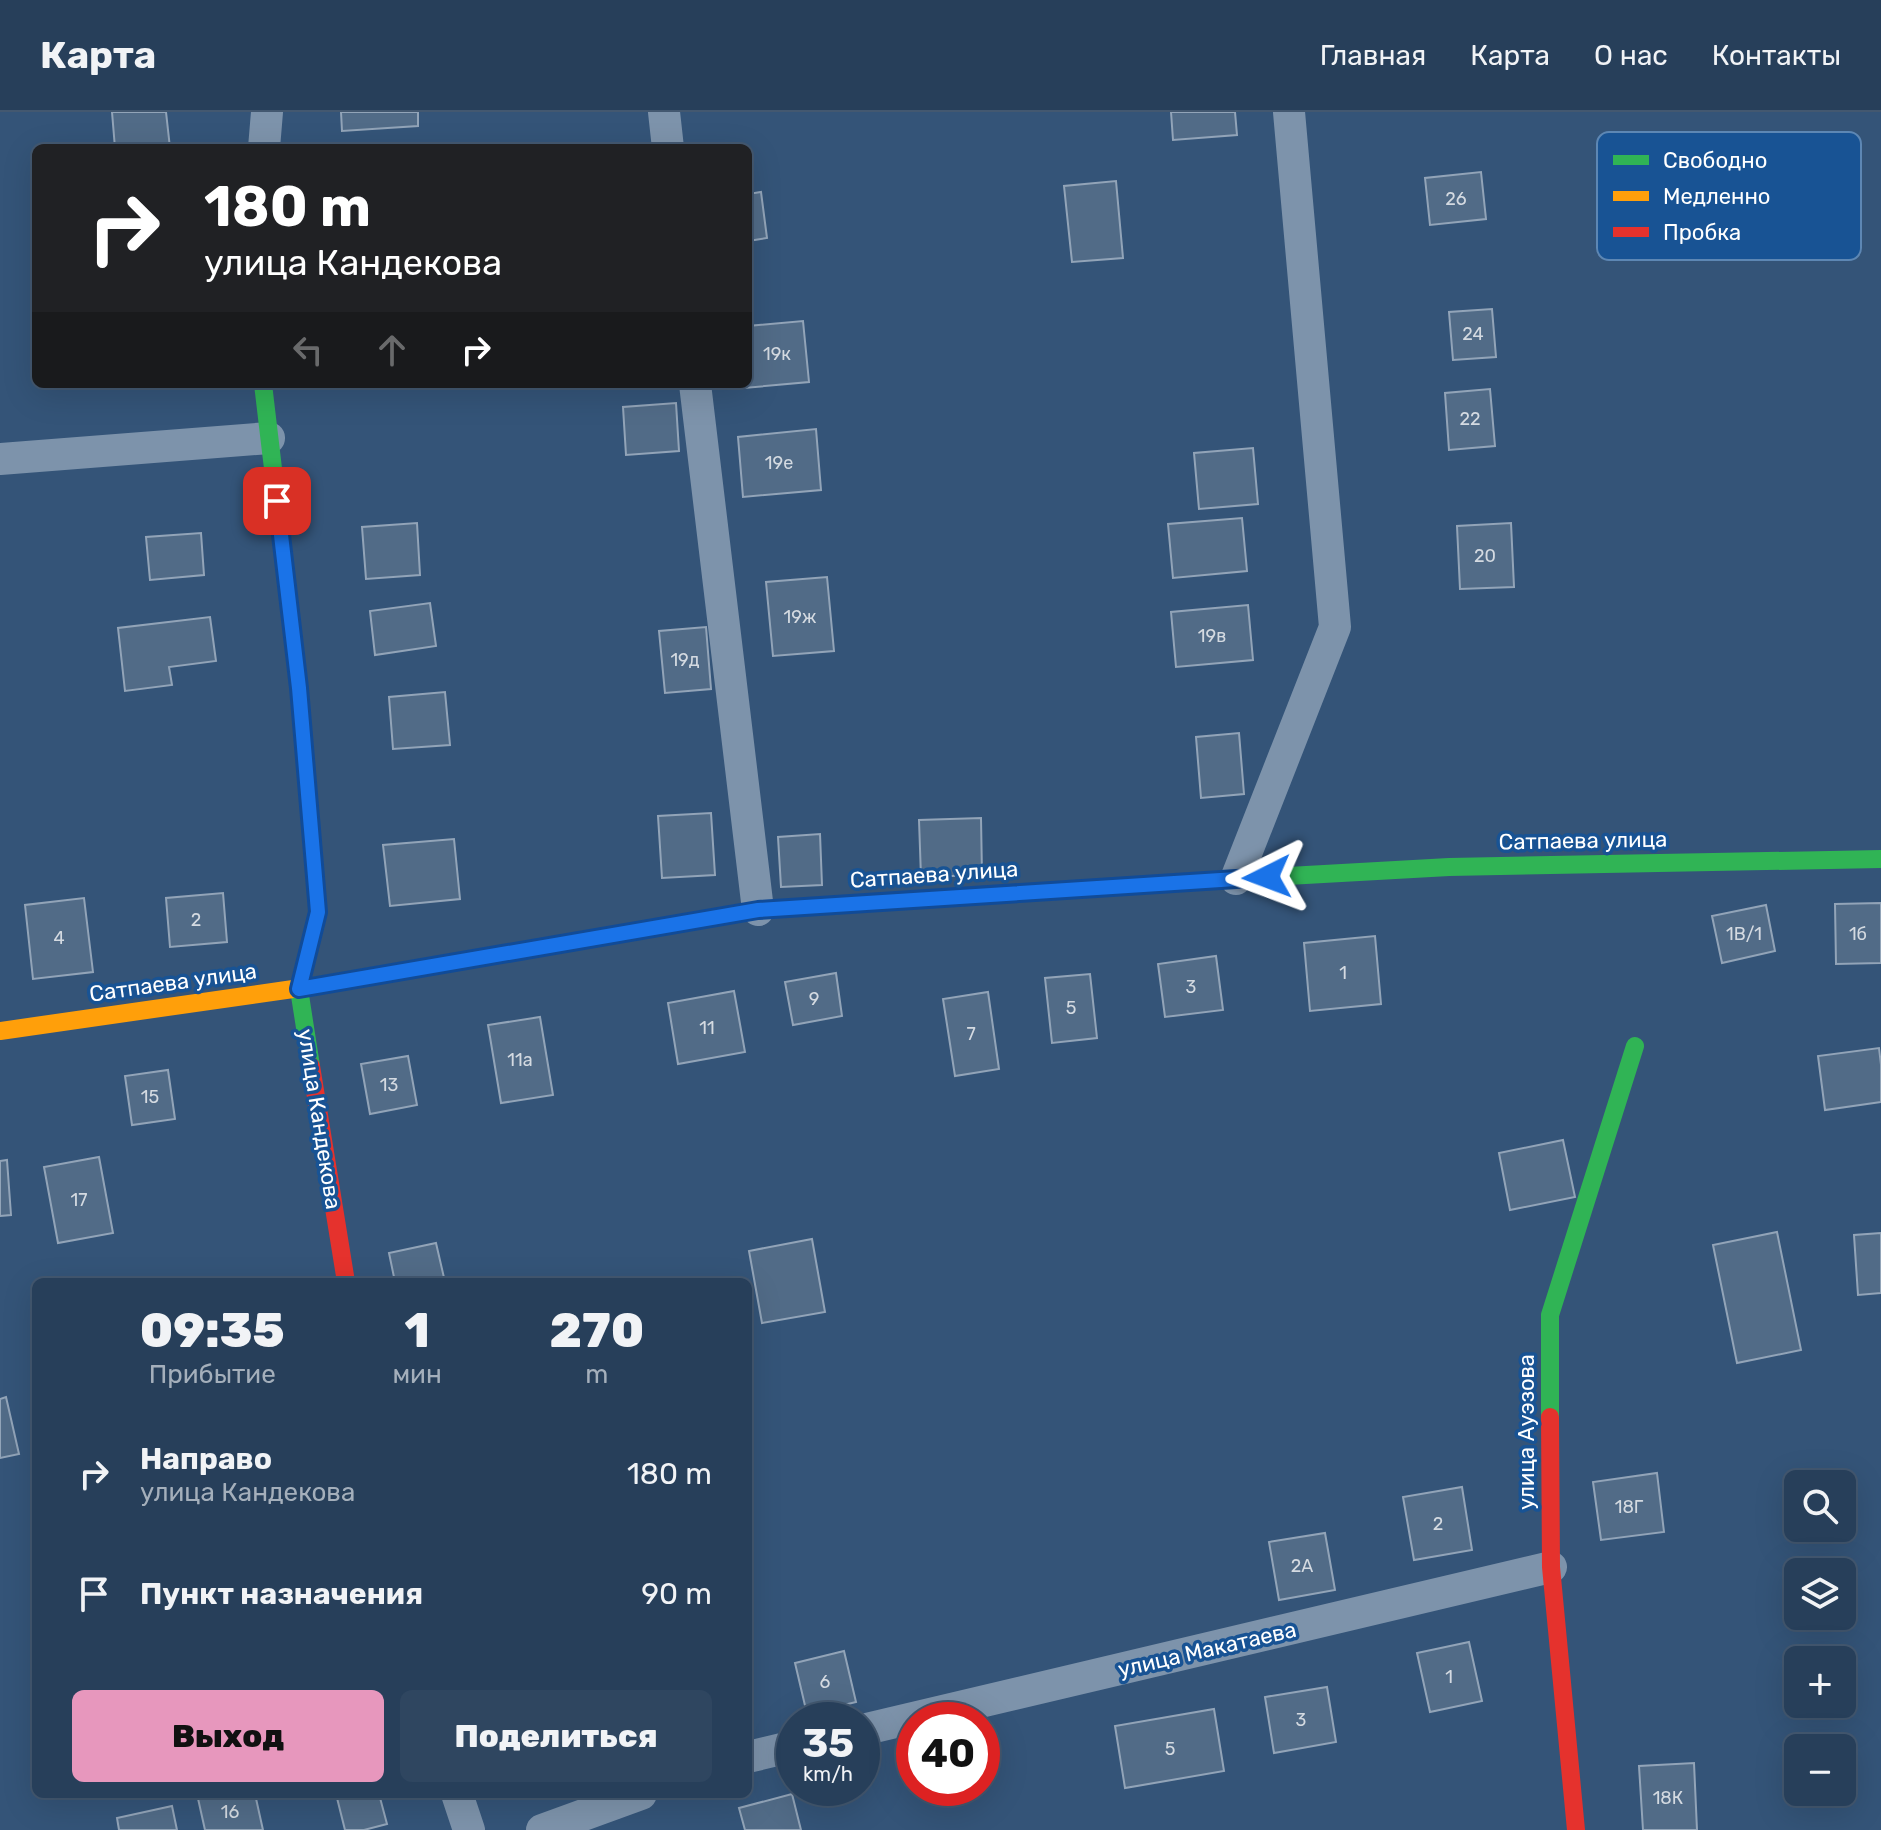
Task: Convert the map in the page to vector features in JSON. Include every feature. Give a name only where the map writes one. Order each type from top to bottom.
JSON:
[{"type":"street","points":[[264,144],[267,112]]},
{"type":"street","points":[[664,112],[668,144]]},
{"type":"street","points":[[1236,879],[1335,627],[1289,112]]},
{"type":"street","name":"улица Кандекова","points":[[263,388],[299,688],[318,912],[299,989],[345,1278]]},
{"type":"street","points":[[695,388],[758,910]]},
{"type":"street","points":[[0,459],[269,438]]},
{"type":"street","name":"Сатпаева улица","points":[[0,1031],[299,989],[758,910],[1449,867],[1881,859]]},
{"type":"street","name":"улица Ауэзова","points":[[1576,1830],[1551,1567],[1550,1315],[1635,1046]]},
{"type":"street","name":"улица Макатаева","points":[[880,1726],[1551,1567]]},
{"type":"street","points":[[752,1756],[776,1750]]},
{"type":"street","points":[[458,1798],[469,1830]]},
{"type":"street","points":[[542,1830],[630,1798]]},
{"type":"building","points":[[112,112],[166,112],[170,144],[115,144]]},
{"type":"building","points":[[341,112],[418,112],[418,126],[342,131]]},
{"type":"building","points":[[1171,112],[1235,112],[1237,135],[1173,140]]},
{"type":"building","points":[[1481,172],[1486,219],[1430,225],[1425,178]]},
{"type":"building","points":[[1116,181],[1123,258],[1072,262],[1064,186]]},
{"type":"building","points":[[761,192],[767,238],[752,240],[752,193]]},
{"type":"building","points":[[1492,309],[1496,357],[1453,360],[1449,312]]},
{"type":"building","points":[[803,321],[809,382],[752,387],[752,326]]},
{"type":"building","points":[[1490,389],[1495,446],[1449,450],[1445,393]]},
{"type":"building","points":[[676,403],[679,451],[626,455],[623,407]]},
{"type":"building","points":[[816,429],[821,490],[743,497],[738,437]]},
{"type":"building","points":[[1253,448],[1258,504],[1199,509],[1194,453]]},
{"type":"building","points":[[1242,518],[1247,571],[1173,578],[1168,524]]},
{"type":"building","points":[[417,523],[420,575],[366,579],[362,527]]},
{"type":"building","points":[[1511,523],[1514,587],[1460,589],[1457,526]]},
{"type":"building","points":[[201,533],[204,575],[150,580],[146,537]]},
{"type":"building","points":[[827,577],[834,651],[773,656],[766,582]]},
{"type":"building","points":[[430,603],[436,646],[375,655],[370,611]]},
{"type":"building","points":[[1248,605],[1253,660],[1176,667],[1171,612]]},
{"type":"building","points":[[210,617],[216,661],[169,667],[172,685],[125,691],[118,628]]},
{"type":"building","points":[[706,627],[711,689],[665,693],[659,631]]},
{"type":"building","points":[[445,692],[450,745],[393,749],[389,697]]},
{"type":"building","points":[[1239,733],[1244,794],[1201,798],[1196,737]]},
{"type":"building","points":[[711,813],[715,875],[662,878],[658,816]]},
{"type":"building","points":[[981,818],[982,875],[921,877],[919,820]]},
{"type":"building","points":[[820,834],[822,885],[781,887],[778,837]]},
{"type":"building","points":[[454,839],[460,899],[390,906],[383,845]]},
{"type":"building","points":[[223,893],[227,942],[170,947],[166,898]]},
{"type":"building","points":[[84,898],[93,972],[33,979],[25,905]]},
{"type":"building","points":[[1881,903],[1881,963],[1836,964],[1835,904]]},
{"type":"building","points":[[1766,905],[1775,951],[1722,963],[1712,916]]},
{"type":"building","points":[[1375,936],[1381,1004],[1310,1011],[1304,943]]},
{"type":"building","points":[[1216,956],[1223,1010],[1165,1017],[1158,964]]},
{"type":"building","points":[[836,973],[842,1016],[793,1025],[785,982]]},
{"type":"building","points":[[1090,974],[1097,1038],[1052,1043],[1045,978]]},
{"type":"building","points":[[734,991],[745,1052],[678,1064],[668,1003]]},
{"type":"building","points":[[988,992],[999,1069],[955,1076],[943,999]]},
{"type":"building","points":[[540,1017],[553,1095],[501,1103],[488,1025]]},
{"type":"building","points":[[1879,1048],[1881,1102],[1825,1110],[1818,1056]]},
{"type":"building","points":[[408,1056],[417,1105],[370,1114],[361,1064]]},
{"type":"building","points":[[168,1070],[175,1119],[132,1125],[125,1076]]},
{"type":"building","points":[[1563,1140],[1575,1197],[1510,1210],[1499,1153]]},
{"type":"building","points":[[99,1157],[113,1233],[58,1243],[44,1167]]},
{"type":"building","points":[[7,1160],[11,1215],[0,1216],[0,1161]]},
{"type":"building","points":[[1777,1232],[1801,1350],[1737,1363],[1713,1245]]},
{"type":"building","points":[[1881,1233],[1881,1293],[1858,1295],[1854,1235]]},
{"type":"building","points":[[812,1239],[825,1312],[762,1323],[749,1251]]},
{"type":"building","points":[[436,1243],[444,1278],[394,1278],[389,1253]]},
{"type":"building","points":[[6,1397],[19,1454],[0,1458],[0,1399]]},
{"type":"building","points":[[1657,1473],[1664,1532],[1601,1540],[1593,1482]]},
{"type":"building","points":[[1462,1487],[1472,1550],[1414,1560],[1403,1497]]},
{"type":"building","points":[[1325,1533],[1335,1590],[1279,1600],[1269,1542]]},
{"type":"building","points":[[1469,1642],[1482,1701],[1430,1712],[1417,1653]]},
{"type":"building","points":[[844,1651],[856,1702],[804,1702],[795,1663]]},
{"type":"building","points":[[1327,1687],[1336,1742],[1274,1753],[1265,1697]]},
{"type":"building","points":[[1214,1709],[1224,1771],[1125,1788],[1115,1726]]},
{"type":"building","points":[[1694,1763],[1697,1830],[1643,1830],[1639,1766]]},
{"type":"building","points":[[198,1798],[256,1798],[263,1830],[205,1830]]},
{"type":"building","points":[[337,1798],[380,1798],[387,1824],[364,1830],[345,1830]]},
{"type":"building","points":[[776,1798],[776,1806],[795,1806],[801,1830],[745,1830],[739,1808]]},
{"type":"building","points":[[172,1806],[177,1830],[119,1830],[117,1818]]},
{"type":"traffic: fast","points":[[263,388],[299,688],[318,912],[299,989],[311,1066]]},
{"type":"traffic: fast","points":[[1217,880],[1449,867],[1881,859]]},
{"type":"traffic: fast","points":[[314,986],[758,910],[839,905]]},
{"type":"traffic: fast","points":[[1550,1417],[1550,1315],[1635,1046]]},
{"type":"traffic: slow","points":[[0,1031],[314,986]]},
{"type":"traffic: jam","points":[[839,905],[1217,880]]},
{"type":"traffic: jam","points":[[311,1066],[345,1278]]},
{"type":"traffic: jam","points":[[1550,1417],[1551,1567],[1576,1830]]},
{"type":"route","points":[[277,501],[299,688],[318,912],[299,989],[758,910],[1267,877]]}]
